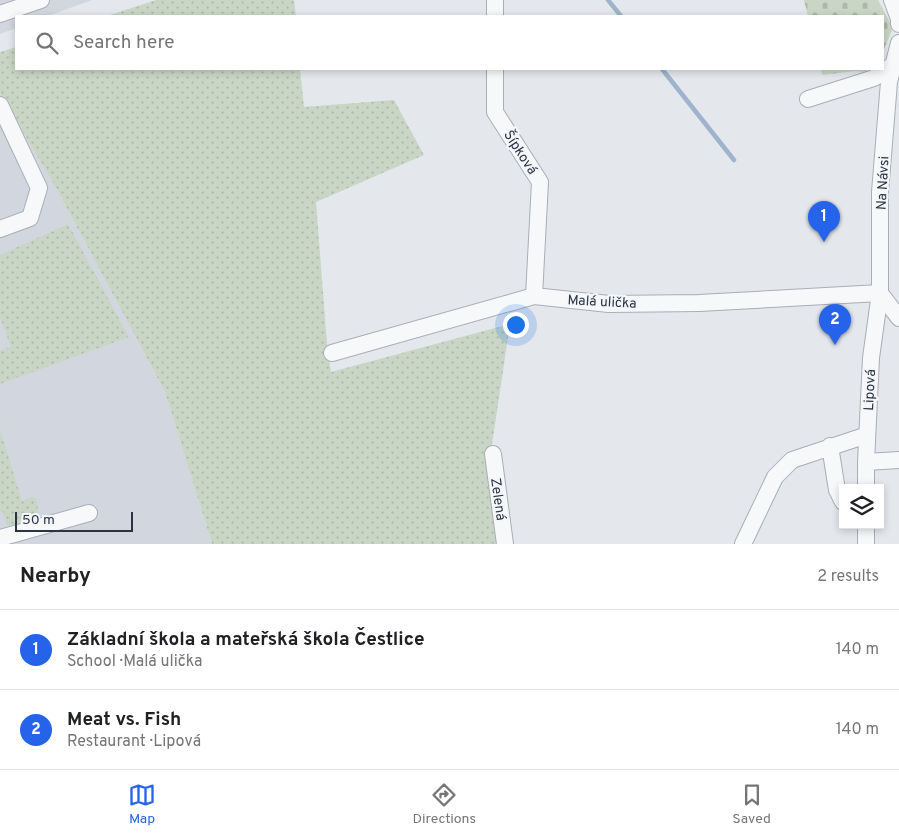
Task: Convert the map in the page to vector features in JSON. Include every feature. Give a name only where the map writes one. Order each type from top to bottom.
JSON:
[{"type":"street","points":[[0,14],[40,0]]},
{"type":"street","points":[[495,0],[495,15]]},
{"type":"street","points":[[892,0],[899,24]]},
{"type":"street","name":"Na Návsi","points":[[880,293],[880,192],[889,82],[899,43]]},
{"type":"street","points":[[808,99],[874,78],[894,64]]},
{"type":"street","name":"Šípková","points":[[495,70],[495,112],[540,182],[534,296]]},
{"type":"street","points":[[0,105],[39,188],[30,218],[0,229]]},
{"type":"street","points":[[880,293],[899,318]]},
{"type":"street","name":"Malá ulička","points":[[332,353],[534,296],[609,304],[699,303],[880,293]]},
{"type":"street","name":"Lipová","points":[[866,484],[870,358],[880,293]]},
{"type":"street","points":[[743,544],[775,477],[792,460],[867,435]]},
{"type":"street","points":[[830,446],[839,494]]},
{"type":"street","name":"Zelená","points":[[493,454],[505,544]]},
{"type":"street","points":[[866,462],[899,460]]},
{"type":"street","points":[[0,538],[89,514]]},
{"type":"street","points":[[866,529],[866,544]]},
{"type":"shaded area","points":[[0,0],[92,0],[51,15],[15,15],[15,28],[0,34]]},
{"type":"shaded area","points":[[0,93],[56,188],[165,392],[212,544],[0,544]]},
{"type":"green space","points":[[156,0],[294,0],[296,15],[110,15]]},
{"type":"green space","points":[[804,0],[878,0],[893,28],[884,49],[884,15],[808,15]]},
{"type":"green space","points":[[15,47],[15,70],[300,70],[304,107],[394,100],[424,155],[316,202],[327,344],[331,372],[510,324],[491,451],[505,544],[212,544],[165,392],[56,188],[0,93],[0,52]]},
{"type":"green space","points":[[821,70],[868,70],[865,72],[855,71],[822,75]]},
{"type":"green space","points":[[68,224],[129,337],[0,384],[0,351],[11,347],[0,317],[0,255]]},
{"type":"green space","points":[[0,429],[22,501],[32,497],[36,499],[38,507],[36,517],[19,526],[7,525],[3,512],[0,512]]},
{"type":"waterway","points":[[608,0],[620,15]]},
{"type":"waterway","points":[[663,70],[734,160]]},
{"type":"place","name":"Základní škola a mateřská škola Čestlice","points":[[824,242]]},
{"type":"place","name":"Meat vs. Fish","points":[[835,345]]}]
